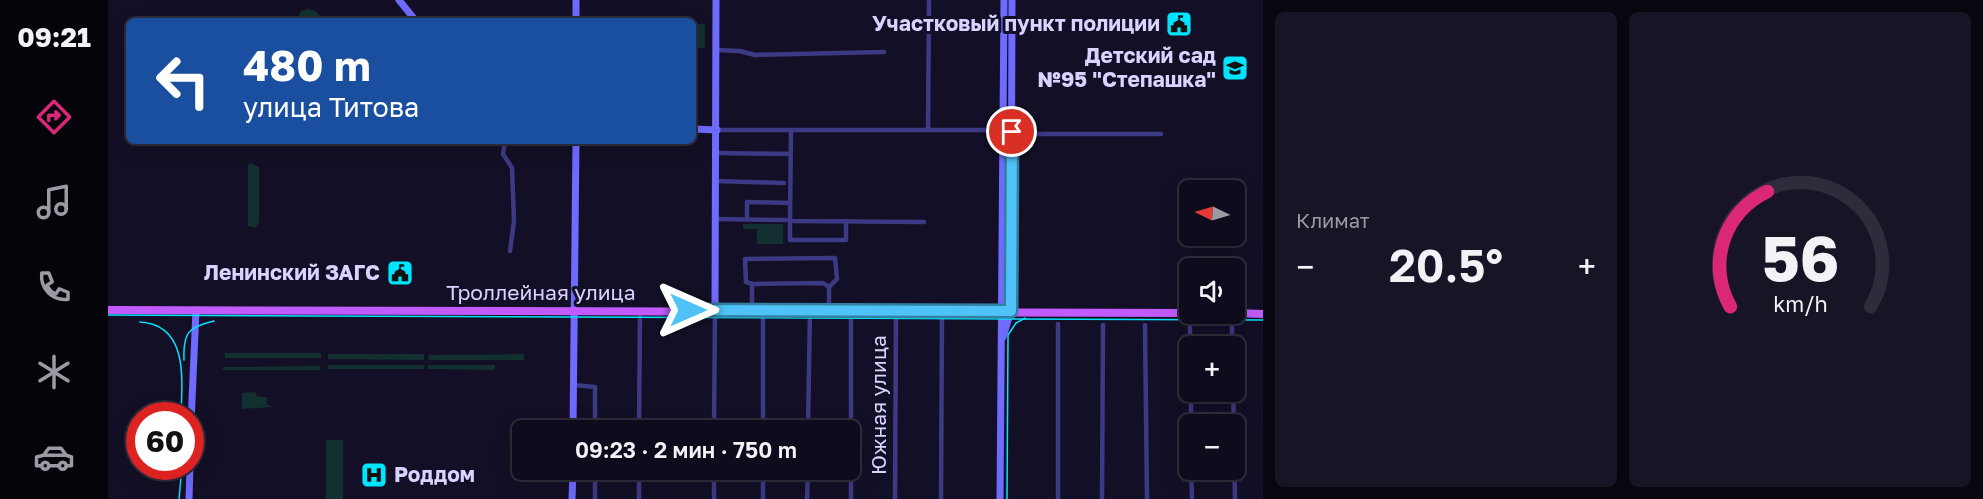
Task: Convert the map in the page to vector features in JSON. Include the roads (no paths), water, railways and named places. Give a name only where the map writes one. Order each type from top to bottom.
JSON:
[{"type":"main road","name":"Троллейная улица","points":[[108,310],[942,310],[1179,313]]},
{"type":"main road","points":[[1245,313],[1263,314]]},
{"type":"street","points":[[399,0],[414,18]]},
{"type":"street","points":[[576,0],[576,18]]},
{"type":"street","points":[[714,420],[716,0]]},
{"type":"street","points":[[928,130],[929,0]]},
{"type":"street","points":[[1004,0],[1003,130],[1007,311]]},
{"type":"street","points":[[1000,499],[1000,345],[1007,311],[1012,133],[1012,0]]},
{"type":"street","points":[[717,50],[740,51],[755,55],[884,52]]},
{"type":"street","points":[[696,129],[1003,130],[1012,133],[1161,134]]},
{"type":"street","points":[[791,130],[788,220],[790,240],[846,240],[846,221]]},
{"type":"street","points":[[505,144],[503,154],[512,168],[514,221],[510,251]]},
{"type":"street","points":[[573,420],[576,144]]},
{"type":"street","points":[[716,153],[791,154]]},
{"type":"street","points":[[716,181],[784,183]]},
{"type":"street","points":[[747,219],[747,202],[790,203]]},
{"type":"street","points":[[716,219],[924,222]]},
{"type":"street","points":[[829,286],[823,283],[752,284],[746,282],[745,259],[835,258],[837,279],[829,286],[829,310]]},
{"type":"street","points":[[752,284],[752,310]]},
{"type":"street","points":[[192,402],[196,310]]},
{"type":"street","points":[[639,420],[640,310]]},
{"type":"street","points":[[763,310],[763,420]]},
{"type":"street","points":[[808,420],[810,310]]},
{"type":"street","points":[[851,310],[851,499]]},
{"type":"street","name":"Южная улица","points":[[895,499],[897,310]]},
{"type":"street","points":[[941,499],[942,310]]},
{"type":"street","points":[[1058,324],[1058,499]]},
{"type":"street","points":[[1232,324],[1232,336]]},
{"type":"street","points":[[1102,499],[1103,325]]},
{"type":"street","points":[[1145,325],[1146,499]]},
{"type":"street","points":[[574,385],[595,387],[595,420]]},
{"type":"street","points":[[190,480],[190,499]]},
{"type":"street","points":[[572,499],[573,480]]},
{"type":"street","points":[[595,480],[595,499]]},
{"type":"street","points":[[639,480],[639,499]]},
{"type":"street","points":[[714,480],[714,499]]},
{"type":"street","points":[[763,480],[763,499]]},
{"type":"street","points":[[807,499],[808,480]]},
{"type":"street","points":[[1191,480],[1192,499]]},
{"type":"street","points":[[1235,480],[1235,499]]},
{"type":"tram line","points":[[108,315],[1263,320]]},
{"type":"tram line","points":[[1007,499],[1008,335],[1016,323],[1025,318]]},
{"type":"tram line","points":[[184,360],[186,337],[189,333],[198,326],[214,321]]},
{"type":"tram line","points":[[140,322],[156,325],[167,333],[175,344],[181,371],[181,402]]},
{"type":"tram line","points":[[179,499],[181,480]]},
{"type":"place","name":"Участковый пункт полиции","points":[[1179,24]]},
{"type":"place","name":"Детский сад №95 \"Степашка\"","points":[[1235,68]]},
{"type":"place","name":"Ленинский ЗАГС","points":[[400,273]]},
{"type":"place","name":"Роддом","points":[[374,475]]}]
